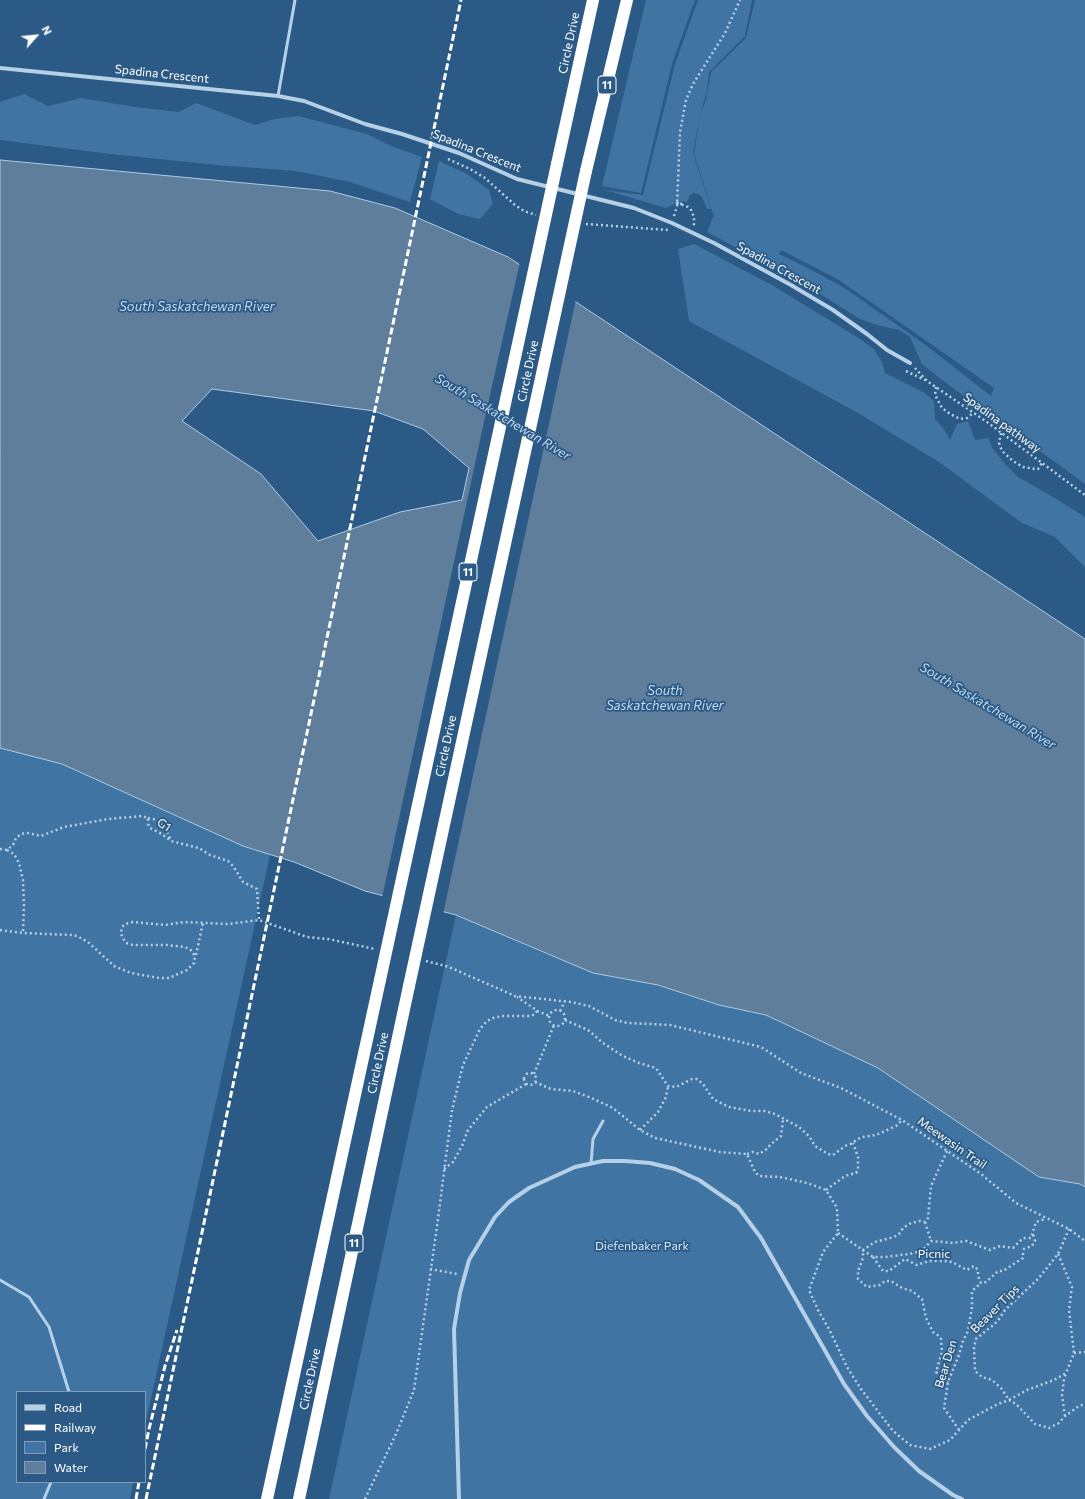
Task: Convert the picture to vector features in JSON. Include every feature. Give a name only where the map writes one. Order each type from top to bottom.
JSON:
[{"type":"highway","name":"Circle Drive","points":[[267,1499],[593,0]]},
{"type":"highway","name":"Circle Drive","points":[[299,1499],[586,171],[627,0]]},
{"type":"street","name":"Spadina Crescent","points":[[0,68],[278,96],[304,101],[365,124],[402,134],[437,146],[472,159],[517,179],[634,208],[672,223],[791,285],[833,310],[887,350],[910,363]]},
{"type":"street","points":[[458,1499],[454,1329],[460,1293],[469,1260],[495,1217],[509,1202],[529,1188],[575,1167],[603,1161],[625,1161],[650,1163],[675,1169],[699,1180],[738,1207],[761,1238],[844,1384],[867,1416],[894,1447],[919,1471],[953,1495],[962,1499]]},
{"type":"lane","points":[[278,96],[295,0]]},
{"type":"lane","points":[[591,1164],[593,1139],[603,1121]]},
{"type":"lane","points":[[0,1280],[29,1297],[49,1327],[69,1391]]},
{"type":"lane","points":[[44,1499],[51,1483]]},
{"type":"path","points":[[580,223],[667,231],[672,223],[675,213],[680,132],[686,100],[693,84],[725,33],[740,0]]},
{"type":"path","points":[[443,157],[466,167],[485,178],[515,205],[524,211],[539,216]]},
{"type":"path","points":[[676,203],[688,207],[691,210],[694,217],[694,225],[691,232]]},
{"type":"path","name":"Spadina pathway","points":[[910,363],[927,381],[1085,495]]},
{"type":"path","points":[[936,387],[935,396],[942,408],[950,414],[960,419],[967,418],[973,413]]},
{"type":"path","points":[[1001,433],[999,442],[1002,451],[1013,461],[1023,467],[1035,469],[1038,469],[1042,463]]},
{"type":"path","name":"G1","points":[[7,850],[13,845],[16,838],[21,834],[28,833],[41,836],[64,827],[108,819],[142,816],[148,818],[150,828],[162,834],[171,841],[199,848],[210,855],[228,861],[243,882],[257,889],[259,920]]},
{"type":"path","points":[[148,818],[157,820],[165,828],[171,841]]},
{"type":"path","points":[[0,849],[7,850],[14,854],[17,858],[24,880],[23,933]]},
{"type":"path","points":[[195,956],[204,923]]},
{"type":"path","points":[[0,930],[23,933],[72,935],[83,938]]},
{"type":"path","points":[[515,996],[533,1006],[537,1011],[550,1016]]},
{"type":"path","points":[[560,1011],[565,1001]]},
{"type":"path","points":[[365,1499],[396,1434],[414,1390],[452,1110],[463,1065],[480,1029],[487,1021],[502,1016],[531,1016],[537,1011]]},
{"type":"path","points":[[554,1025],[550,1021],[550,1016],[554,1011],[560,1011],[564,1015],[565,1020]]},
{"type":"path","points":[[554,1025],[561,1024],[565,1020]]},
{"type":"path","points":[[565,1020],[588,1030],[603,1043],[622,1056],[656,1068],[668,1086],[666,1097],[658,1112],[640,1130]]},
{"type":"path","points":[[535,1082],[536,1078],[534,1074],[554,1025]]},
{"type":"path","points":[[526,1084],[524,1079],[525,1075],[530,1073],[534,1074]]},
{"type":"path","name":"Meewasin Trail","points":[[801,1073],[842,1088],[902,1120],[981,1174],[1016,1203],[1045,1219],[1056,1222],[1085,1240]]},
{"type":"path","points":[[668,1086],[676,1087],[692,1079],[697,1079],[703,1084],[713,1099],[729,1107],[751,1111],[765,1111],[776,1114],[799,1127],[809,1136],[815,1146],[828,1154],[833,1155],[856,1140],[862,1137],[876,1135],[896,1126],[902,1120]]},
{"type":"path","points":[[444,1169],[453,1162],[462,1146],[468,1130],[487,1107],[526,1084],[531,1085],[535,1082]]},
{"type":"path","points":[[535,1082],[551,1089],[572,1091],[613,1108],[640,1130],[655,1138],[720,1152],[747,1154],[753,1152],[759,1154],[781,1136],[783,1119]]},
{"type":"path","points":[[826,1190],[845,1176],[856,1173],[858,1170],[858,1157],[853,1143]]},
{"type":"path","points":[[931,1242],[925,1222],[928,1218],[931,1186],[947,1151]]},
{"type":"path","points":[[747,1154],[754,1172],[760,1176],[780,1177],[807,1183],[826,1190],[837,1208],[838,1234],[823,1252],[809,1290],[847,1367],[861,1389],[893,1431],[910,1445],[930,1449],[950,1440],[968,1420],[1026,1390],[1054,1380],[1066,1373]]},
{"type":"path","points":[[838,1234],[873,1257],[885,1258],[922,1251],[931,1242],[953,1243],[966,1241],[990,1250],[1000,1246],[1013,1248],[1022,1238],[1031,1238],[1036,1222],[1045,1219]]},
{"type":"path","points":[[863,1250],[875,1242],[894,1237],[899,1234],[903,1228],[911,1223],[925,1222]]},
{"type":"path","name":"Beaver Tips","points":[[1009,1400],[1001,1388],[992,1380],[982,1378],[975,1371],[974,1347],[976,1339],[998,1322],[1005,1310],[1038,1279],[1058,1254],[1069,1229]]},
{"type":"path","points":[[981,1283],[986,1282],[998,1271],[1003,1271],[1023,1258],[1024,1249],[1032,1246],[1035,1241],[1032,1234]]},
{"type":"path","points":[[863,1250],[863,1258],[858,1271],[858,1279],[863,1284],[868,1287],[880,1285],[885,1281],[891,1281],[902,1288],[912,1291],[922,1299],[926,1318],[933,1332],[941,1339],[942,1352],[936,1372],[948,1382]]},
{"type":"path","points":[[1058,1254],[1072,1287],[1069,1310],[1074,1353],[1064,1379],[1062,1396],[1065,1416]]},
{"type":"path","name":"Picnic","points":[[873,1257],[882,1271],[889,1271],[905,1259],[917,1265],[929,1261],[944,1261],[952,1262],[967,1270],[974,1266],[978,1270],[981,1283]]},
{"type":"path","points":[[430,1269],[464,1275]]},
{"type":"path","name":"Bear Den","points":[[959,1430],[944,1408],[948,1382],[968,1331],[972,1307],[972,1291],[981,1283]]},
{"type":"path","points":[[1074,1353],[1085,1352]]},
{"type":"path","points":[[1009,1400],[1016,1404],[1035,1424],[1049,1428],[1059,1423],[1065,1416],[1079,1406],[1085,1404]]},
{"type":"green space","points":[[646,0],[695,0],[672,64],[641,193],[602,186]]},
{"type":"green space","points":[[698,0],[752,0],[745,36],[709,72],[707,92],[700,114],[693,153],[711,209],[707,209],[702,197],[693,193],[690,195],[687,202],[681,201],[666,208],[605,190],[643,195],[675,64]]},
{"type":"green space","points":[[755,0],[1085,0],[1085,484],[922,364],[910,337],[899,330],[860,319],[809,287],[707,232],[713,217],[715,216],[713,214],[694,154],[700,114],[706,100],[711,72],[746,38]],"holes":[[[781,250],[839,280],[994,388],[991,396],[927,346],[846,289],[779,254]]]},
{"type":"green space","points":[[24,94],[48,106],[82,98],[135,107],[179,112],[196,103],[255,125],[275,119],[298,116],[367,134],[391,146],[422,157],[410,202],[350,182],[296,171],[217,165],[110,154],[0,140],[0,102]]},
{"type":"green space","points":[[439,161],[467,174],[489,190],[493,204],[480,219],[458,214],[430,199]]},
{"type":"green space","points":[[694,244],[772,285],[860,339],[874,349],[882,362],[885,373],[925,393],[934,401],[935,419],[944,429],[950,440],[957,424],[968,421],[975,440],[989,438],[992,448],[1018,477],[1085,517],[1085,567],[1055,537],[1022,523],[939,462],[858,413],[689,321],[678,249]]},
{"type":"green space","points":[[0,748],[62,764],[243,846],[270,855],[146,1421],[146,1391],[16,1391],[16,1483],[133,1483],[130,1499],[0,1499]]},
{"type":"green space","name":"Diefenbaker Park","points":[[456,915],[551,956],[658,985],[719,1005],[766,1015],[878,1068],[1039,1176],[1080,1184],[1085,1187],[1085,1499],[329,1499]]},
{"type":"water","name":"South Saskatchewan River","points":[[0,160],[330,191],[395,208],[508,257],[1085,639],[1085,1187],[1080,1184],[1039,1177],[878,1068],[766,1015],[719,1005],[658,985],[593,973],[456,915],[365,891],[294,862],[243,846],[62,764],[0,748]],"holes":[[[212,389],[374,411],[423,429],[469,468],[462,500],[400,512],[318,541],[261,474],[182,421]]]},
{"type":"pier","points":[[520,262],[576,299],[443,914],[382,898],[485,417]]},
{"type":"railway","points":[[146,1499],[461,0]]},
{"type":"railway","points":[[146,1444],[165,1366],[177,1330]]},
{"type":"railway","points":[[136,1499],[139,1483]]}]
